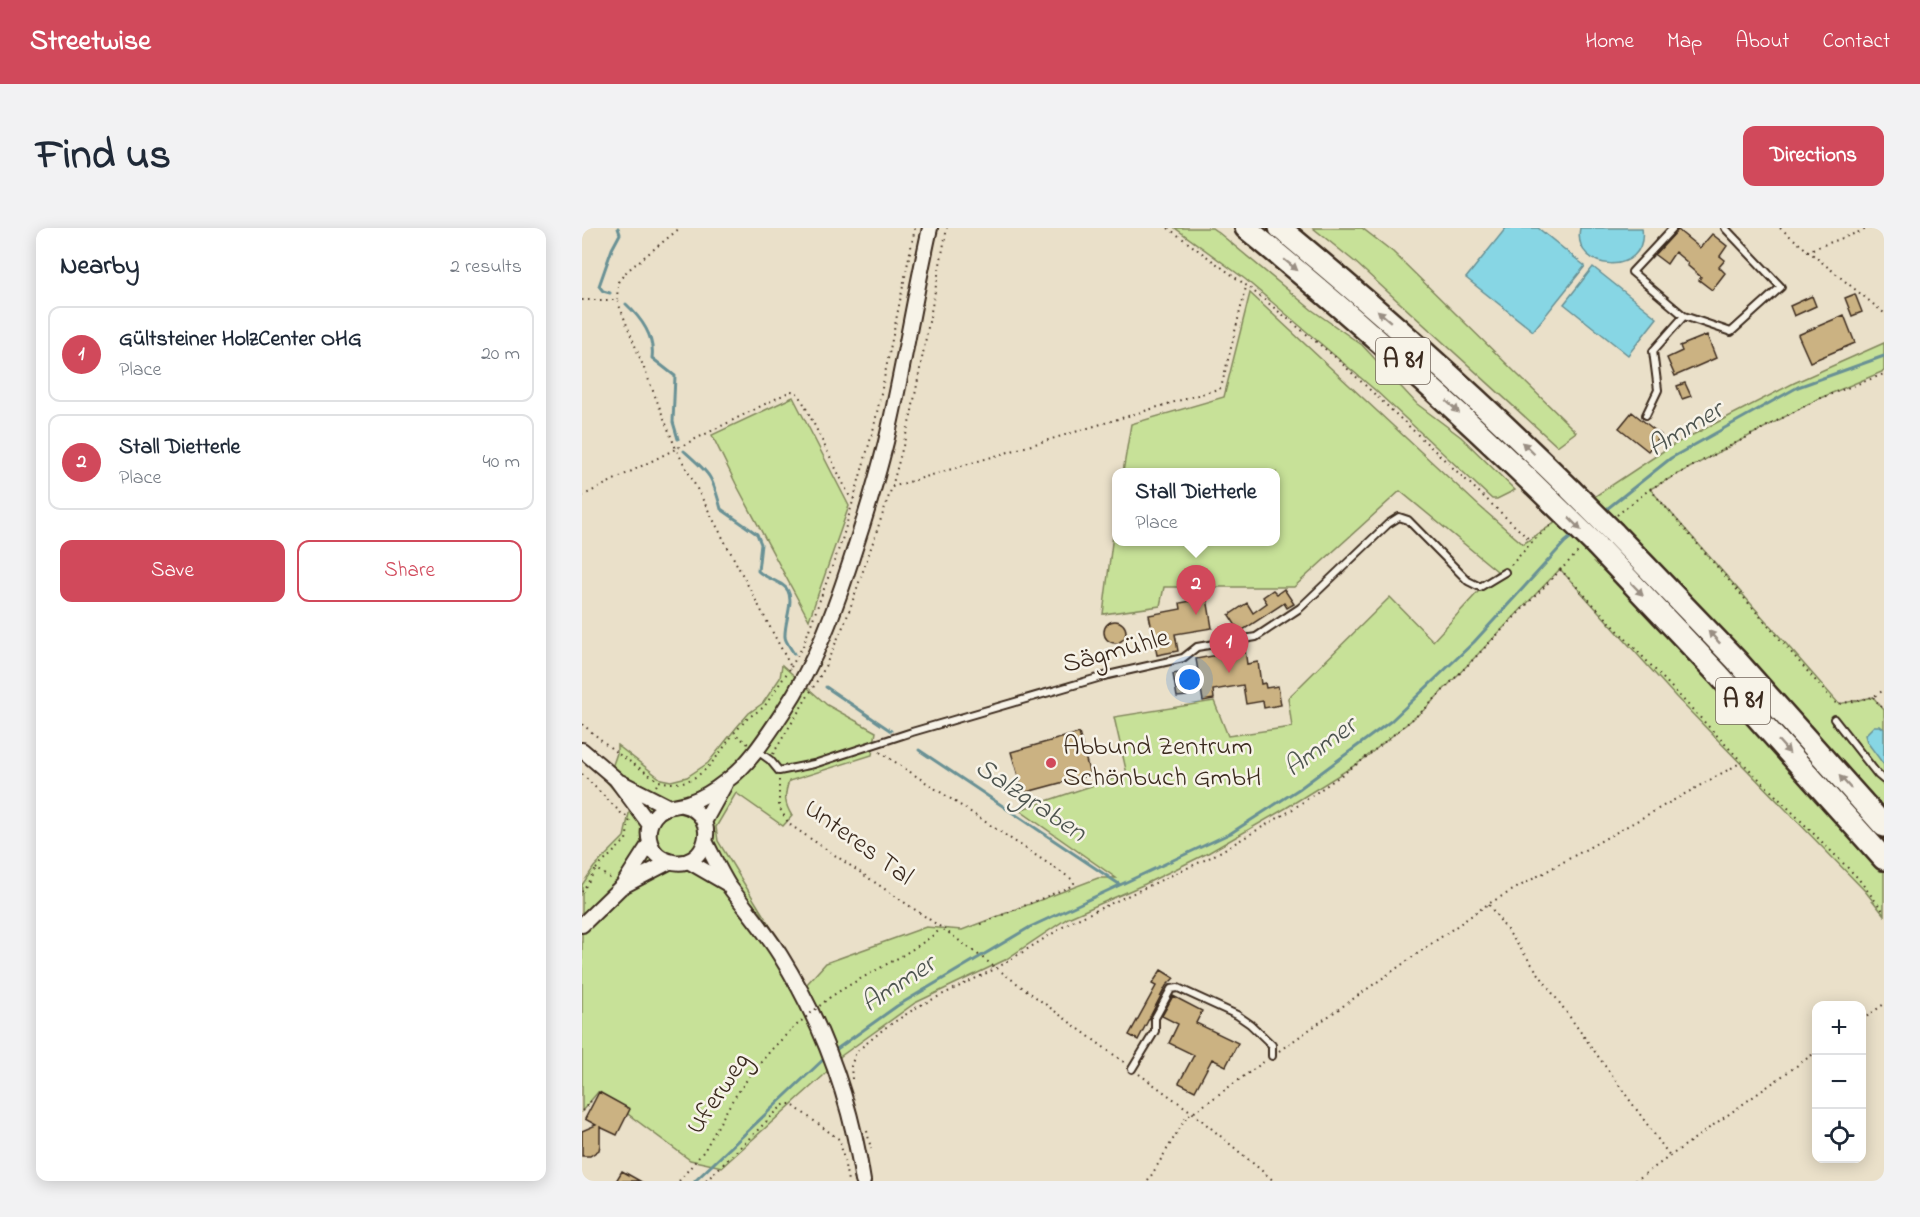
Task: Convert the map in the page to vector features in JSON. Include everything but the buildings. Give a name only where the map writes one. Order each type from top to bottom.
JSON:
[{"type":"highway","name":"A 81","points":[[1246,228],[1390,350],[1552,502],[1590,547],[1727,684],[1884,859]]},
{"type":"highway","name":"A 81","points":[[1280,228],[1444,369],[1570,489],[1615,526],[1884,826]]},
{"type":"street","points":[[704,822],[727,781],[755,750],[797,690],[829,624],[843,587],[885,444],[930,228]]},
{"type":"street","points":[[582,750],[616,779],[668,806]]},
{"type":"street","points":[[616,779],[650,825]]},
{"type":"street","points":[[669,862],[656,853],[650,843],[650,825],[658,812],[668,806],[693,802],[727,781]]},
{"type":"street","points":[[621,887],[669,862],[688,861],[697,855],[705,841],[704,822],[695,811],[682,805]]},
{"type":"street","points":[[705,841],[728,884],[780,954],[820,1029],[836,1070],[853,1130],[863,1181]]},
{"type":"street","points":[[582,925],[621,887],[650,843]]},
{"type":"street","points":[[688,861],[728,884]]},
{"type":"lane","points":[[1673,228],[1632,272],[1684,316],[1731,332],[1781,287],[1725,228]]},
{"type":"lane","points":[[1646,416],[1658,390],[1653,351],[1684,316]]},
{"type":"lane","name":"Sägmühle","points":[[779,771],[814,765],[912,732],[1108,675],[1183,658],[1197,648],[1256,637],[1300,608],[1388,524],[1399,518],[1408,520],[1468,581],[1480,587],[1505,572]]},
{"type":"lane","points":[[1834,719],[1884,780]]},
{"type":"lane","points":[[755,750],[770,760],[779,771]]},
{"type":"lane","points":[[1132,1069],[1155,1031],[1155,1018],[1171,989],[1178,988],[1237,1015],[1250,1024],[1272,1045],[1272,1056]]},
{"type":"path","points":[[680,228],[627,271],[618,282],[616,300],[676,449],[790,667]]},
{"type":"path","points":[[755,750],[734,733],[748,718],[764,707],[778,689],[803,646],[818,609],[842,540],[877,416],[915,228]]},
{"type":"path","points":[[1168,228],[1335,357],[1532,542],[1505,572]]},
{"type":"path","points":[[1779,228],[1884,313]]},
{"type":"path","points":[[1807,251],[1870,228]]},
{"type":"path","points":[[892,487],[1221,388],[1246,286]]},
{"type":"path","points":[[582,300],[616,300]]},
{"type":"path","points":[[1615,526],[1650,489],[1818,399],[1884,374]]},
{"type":"path","points":[[582,496],[791,391],[796,392],[849,495],[854,499]]},
{"type":"path","points":[[1650,489],[1834,702],[1839,704],[1873,697],[1884,690]]},
{"type":"path","points":[[853,1084],[850,1066],[864,1044],[919,1006],[997,968],[1071,922],[1211,857],[1290,811],[1360,762],[1425,709],[1560,569],[1590,547]]},
{"type":"path","points":[[1560,569],[1742,762],[1857,877],[1884,912]]},
{"type":"path","points":[[1873,697],[1884,710]]},
{"type":"path","points":[[582,724],[617,753],[659,781]]},
{"type":"path","points":[[870,746],[1073,880],[1074,883],[1069,886],[976,926]]},
{"type":"path","points":[[1148,1181],[1187,1116],[1272,1056],[1488,904],[1742,762]]},
{"type":"path","name":"Unteres Tal","points":[[779,771],[779,807],[789,824],[997,968]]},
{"type":"path","points":[[582,774],[623,815],[627,817],[631,815]]},
{"type":"path","points":[[582,892],[596,868],[621,887]]},
{"type":"path","points":[[1488,904],[1670,1156]]},
{"type":"path","name":"Uferweg","points":[[679,1181],[704,1151],[732,1101],[751,1074],[792,1029],[851,983],[909,953],[942,928]]},
{"type":"path","points":[[1866,1017],[1884,1004]]},
{"type":"path","points":[[1635,1181],[1812,1055]]},
{"type":"path","points":[[582,1111],[591,1101]]},
{"type":"path","points":[[706,1181],[785,1104],[791,1104],[840,1140],[848,1181]]},
{"type":"path","points":[[867,1131],[871,1152]]},
{"type":"green space","points":[[1175,228],[1212,228],[1219,233],[1312,310],[1362,345],[1417,404],[1461,437],[1515,490],[1497,499],[1492,499],[1375,390],[1245,279]]},
{"type":"green space","points":[[1313,228],[1362,228],[1393,252],[1576,432],[1557,446],[1355,262]]},
{"type":"green space","points":[[1250,293],[1523,544],[1671,446],[1794,383],[1884,343],[1884,371],[1818,399],[1650,489],[1839,704],[1873,697],[1884,710],[1884,915],[1865,891],[1676,697],[1560,569],[1425,709],[1360,762],[1208,853],[1068,918],[1005,960],[915,1003],[841,1056],[823,1076],[722,1167],[690,1160],[598,1092],[582,1111],[582,885],[594,867],[624,837],[630,809],[607,782],[617,753],[617,745],[661,779],[671,781],[687,777],[708,763],[749,713],[763,703],[780,678],[782,665],[827,705],[876,732],[872,755],[789,781],[786,799],[792,816],[783,826],[736,793],[716,827],[718,841],[806,985],[826,963],[926,927],[962,930],[1098,878],[1116,878],[1019,810],[1127,774],[1114,717],[1214,701],[1228,736],[1292,727],[1288,698],[1390,597],[1433,641],[1497,571],[1400,491],[1294,587],[1164,587],[1160,606],[1103,614],[1112,543],[1112,546],[1280,546],[1280,468],[1124,468],[1131,424],[1224,397]]},
{"type":"green space","points":[[793,397],[849,506],[809,620],[712,435]]},
{"type":"water","points":[[1506,228],[1538,228],[1585,266],[1533,331],[1466,278]]},
{"type":"water","points":[[1580,228],[1642,228],[1641,244],[1634,255],[1623,262],[1610,264],[1598,261],[1587,254],[1580,243]]},
{"type":"water","points":[[1593,267],[1657,318],[1628,355],[1564,304]]},
{"type":"water","points":[[1874,726],[1884,729],[1884,765],[1867,742],[1865,735]]},
{"type":"waterway","name":"Salzgraben","points":[[610,293],[603,291],[599,286],[612,249],[620,234],[618,228]]},
{"type":"waterway","name":"Salzgraben","points":[[626,304],[646,328],[651,343],[652,358],[675,376],[673,422],[678,439]]},
{"type":"waterway","name":"Ammer","points":[[1603,512],[1671,458],[1798,387],[1884,356]]},
{"type":"waterway","name":"Salzgraben","points":[[684,451],[709,476],[721,509],[757,534],[761,544],[758,571],[783,585],[788,591],[790,601],[785,637],[794,654]]},
{"type":"waterway","name":"Ammer","points":[[834,1051],[897,1006],[1030,927],[1231,833],[1299,789],[1391,721],[1474,642],[1565,542],[1575,534]]},
{"type":"waterway","name":"Salzgraben","points":[[826,687],[891,731]]},
{"type":"waterway","name":"Salzgraben","points":[[919,750],[1119,884]]},
{"type":"waterway","name":"Ammer","points":[[695,1181],[826,1057]]},
{"type":"place","name":"Stall Dietterle","points":[[1196,615]]},
{"type":"place","name":"Gültsteiner HolzCenter OHG","points":[[1229,673]]},
{"type":"place","name":"Abbund Zentrum Schönbuch GmbH","points":[[1051,763]]}]
